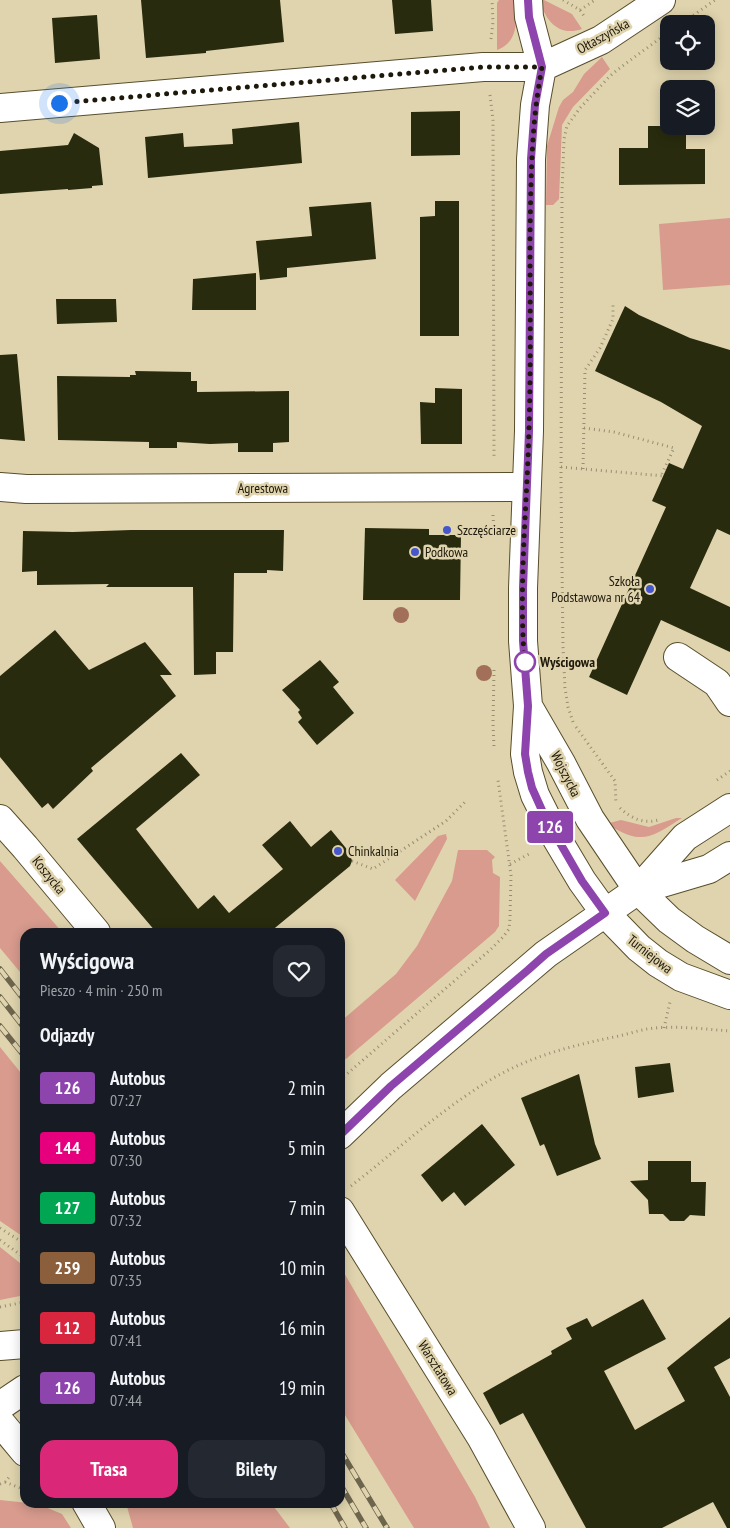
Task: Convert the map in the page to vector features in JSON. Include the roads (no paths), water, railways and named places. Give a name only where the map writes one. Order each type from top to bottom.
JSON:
[{"type":"street","name":"Wojszycka","points":[[528,0],[529,17],[542,67],[535,105],[531,159],[529,421],[523,641],[528,706],[525,754],[535,795],[545,817],[582,881],[605,913]]},
{"type":"street","name":"Ołtaszyńska","points":[[542,67],[601,40],[661,0]]},
{"type":"street","points":[[0,108],[487,55],[542,67]]},
{"type":"street","name":"Agrestowa","points":[[0,487],[26,490],[526,487]]},
{"type":"street","points":[[678,657],[717,683],[730,702]]},
{"type":"street","name":"Wojszycka","points":[[528,706],[561,763],[590,819],[638,890]]},
{"type":"street","points":[[345,1130],[391,1086],[546,954],[638,890],[685,837],[730,808]]},
{"type":"street","name":"Koszycka","points":[[0,819],[93,928]]},
{"type":"street","points":[[638,890],[709,870],[730,856]]},
{"type":"street","points":[[638,890],[670,920],[695,939],[730,960]]},
{"type":"street","name":"Turniejowa","points":[[605,913],[639,948],[658,963],[681,977],[730,995]]},
{"type":"street","name":"Warsztatowa","points":[[345,1202],[481,1437],[531,1528]]},
{"type":"street","points":[[0,1346],[20,1344]]},
{"type":"street","points":[[0,1406],[20,1392]]},
{"type":"street","points":[[0,1422],[20,1446]]},
{"type":"street","points":[[89,1508],[101,1528]]},
{"type":"railway","points":[[0,969],[20,995]]},
{"type":"railway","points":[[0,997],[20,1023]]},
{"type":"railway","points":[[0,1026],[20,1051]]},
{"type":"railway","points":[[345,1458],[387,1528]]},
{"type":"railway","points":[[345,1492],[366,1528]]},
{"type":"railway","points":[[333,1508],[345,1528]]},
{"type":"place","name":"Szczęściarze","points":[[447,530]]},
{"type":"place","name":"Podkowa","points":[[415,552]]},
{"type":"place","name":"Szkoła Podstawowa nr 64","points":[[650,589]]},
{"type":"place","name":"Wyścigowa","points":[[525,662]]},
{"type":"place","name":"Chinkalnia","points":[[338,851]]}]
